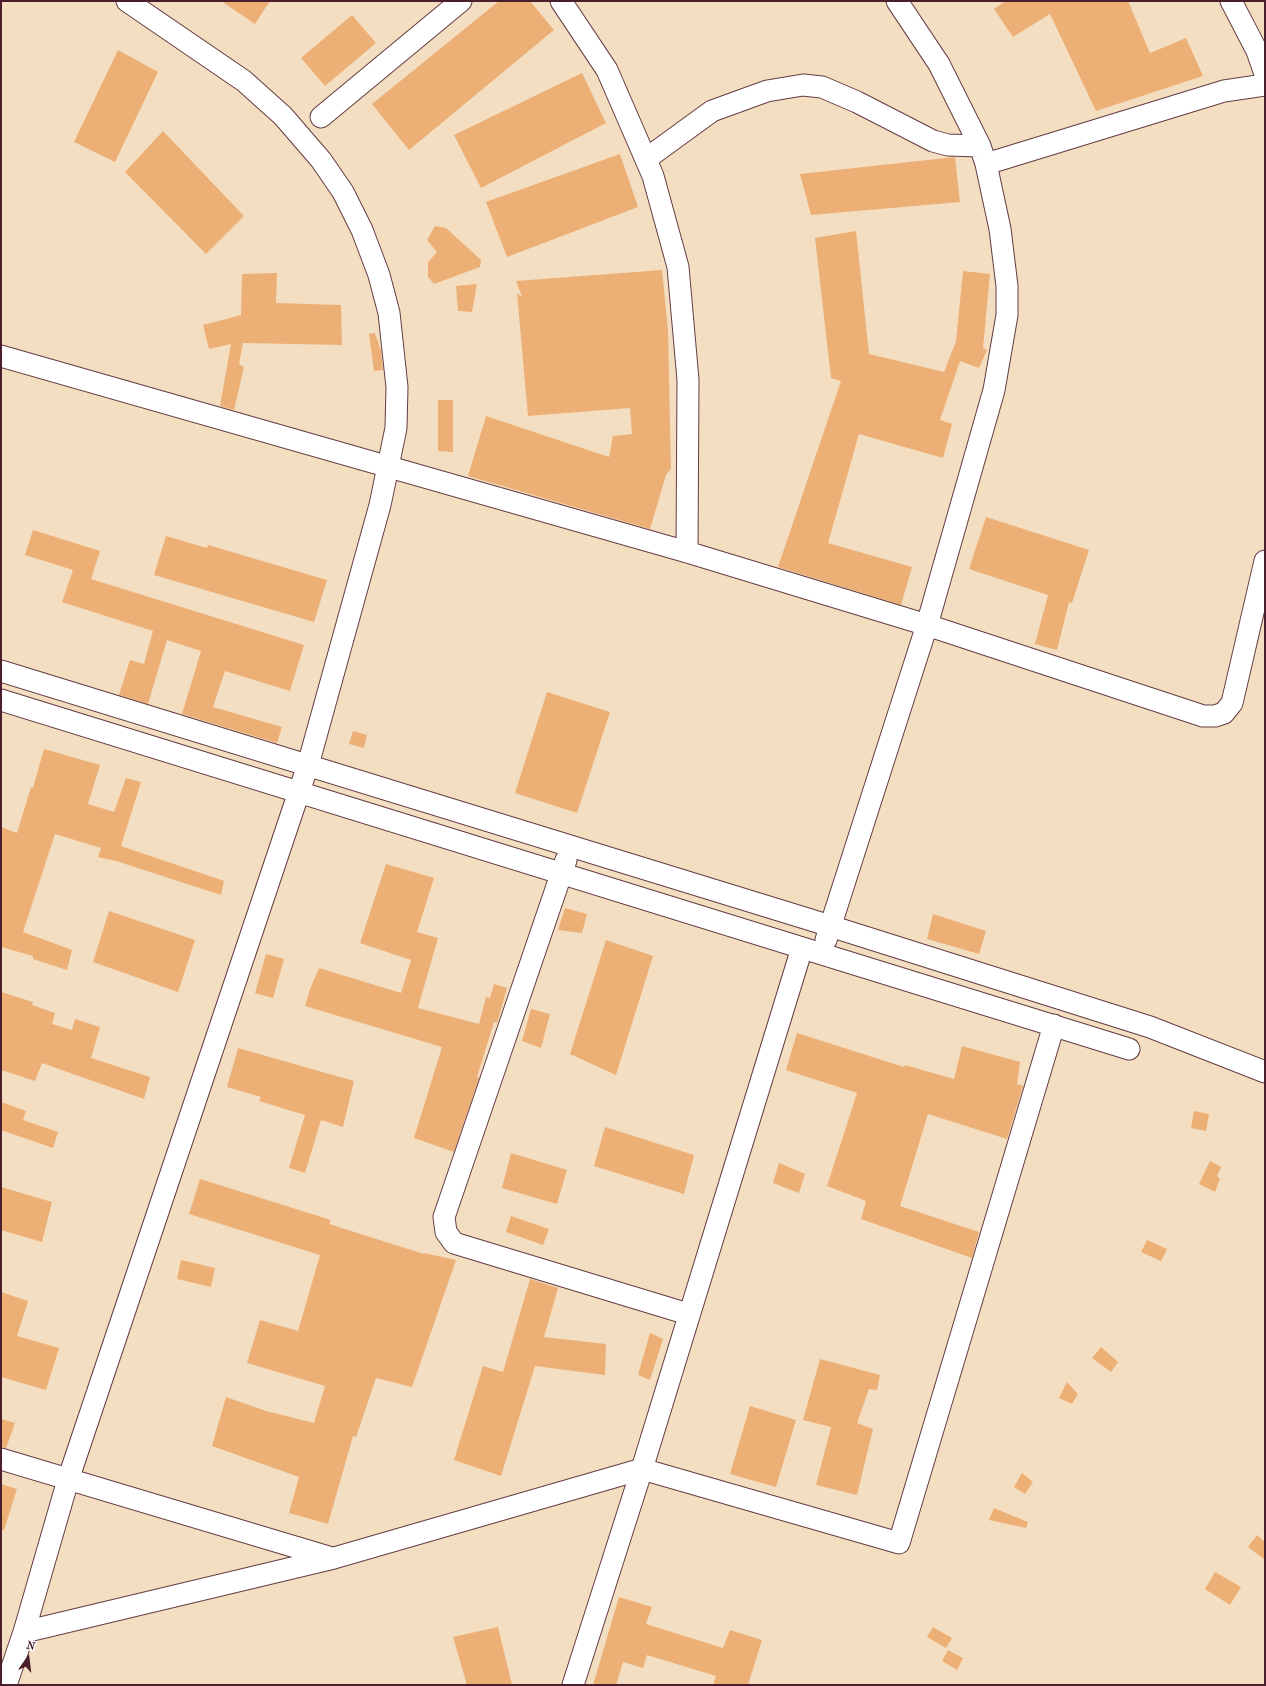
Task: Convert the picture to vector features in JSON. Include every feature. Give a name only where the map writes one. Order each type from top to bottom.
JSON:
[{"type":"street","points":[[6,1685],[24,1632],[68,1480],[308,765],[389,467],[396,428],[397,387],[389,313],[379,275],[362,230],[343,192],[311,149],[283,116],[244,81],[127,1]]},
{"type":"street","points":[[321,118],[461,1]]},
{"type":"street","points":[[561,1],[607,70],[653,176],[678,267],[688,380],[687,552]]},
{"type":"street","points":[[573,1685],[642,1469],[688,1314],[812,950],[831,926],[927,625],[994,390],[1007,315],[1007,286],[1000,229],[983,155],[939,64],[897,1]]},
{"type":"street","points":[[1231,1],[1257,51],[1265,74]]},
{"type":"street","points":[[646,159],[712,111],[767,91],[803,84],[822,87],[857,102],[933,141],[983,155],[1224,91],[1265,85]]},
{"type":"street","points":[[1,356],[687,552],[927,625],[1203,716],[1215,716],[1224,713],[1232,703],[1265,561]]},
{"type":"street","points":[[1,671],[831,926],[1150,1026],[1265,1072]]},
{"type":"street","points":[[1,700],[1129,1049]]},
{"type":"street","points":[[571,846],[444,1217],[446,1232],[454,1243],[688,1314]]},
{"type":"street","points":[[24,1632],[334,1558],[642,1469],[899,1543],[1054,1025]]},
{"type":"street","points":[[1,1459],[334,1558]]},
{"type":"building","points":[[221,1],[270,1],[255,24]]},
{"type":"building","points":[[499,1],[530,1],[554,30],[409,150],[372,104]]},
{"type":"building","points":[[1005,1],[1128,1],[1150,53],[1186,38],[1203,76],[1096,111],[1050,14],[1013,37],[994,9]]},
{"type":"building","points":[[352,15],[376,43],[325,86],[301,58]]},
{"type":"building","points":[[118,50],[158,72],[115,162],[74,142]]},
{"type":"building","points":[[582,73],[606,123],[481,188],[454,135]]},
{"type":"building","points":[[163,131],[244,216],[206,254],[125,172]]},
{"type":"building","points":[[620,154],[638,207],[507,257],[486,202]]},
{"type":"building","points":[[955,157],[960,202],[811,215],[800,174]]},
{"type":"building","points":[[435,226],[446,228],[481,260],[480,267],[434,284],[428,277],[428,262],[437,252],[427,240]]},
{"type":"building","points":[[856,231],[869,354],[944,372],[956,341],[963,271],[990,274],[983,348],[987,350],[979,368],[960,361],[940,420],[952,424],[943,458],[859,434],[828,543],[912,567],[901,605],[778,567],[841,381],[831,378],[815,238]]},
{"type":"building","points":[[662,270],[668,330],[671,469],[666,475],[650,529],[468,476],[486,416],[609,457],[613,436],[632,434],[630,408],[528,416],[517,293],[522,297],[516,281]]},
{"type":"building","points":[[277,273],[276,303],[341,305],[342,345],[243,343],[239,364],[244,367],[234,410],[220,406],[231,344],[209,349],[203,325],[241,315],[242,274]]},
{"type":"building","points":[[477,284],[472,312],[458,311],[456,286]]},
{"type":"building","points":[[375,333],[381,351],[383,370],[374,371],[369,334]]},
{"type":"building","points":[[438,400],[453,400],[453,452],[438,451]]},
{"type":"building","points":[[986,517],[1089,550],[1072,603],[1069,602],[1057,650],[1035,644],[1048,595],[969,569]]},
{"type":"building","points":[[33,530],[100,551],[91,579],[304,645],[290,691],[225,671],[213,707],[282,727],[277,743],[182,714],[201,651],[167,640],[148,704],[119,695],[130,660],[144,664],[153,631],[62,602],[73,570],[25,555]]},
{"type":"building","points":[[166,536],[207,548],[208,545],[327,580],[314,622],[154,575]]},
{"type":"building","points":[[547,692],[610,712],[577,813],[515,793]]},
{"type":"building","points":[[353,731],[367,735],[364,748],[349,744]]},
{"type":"building","points":[[44,749],[100,765],[88,804],[114,812],[126,778],[141,782],[121,846],[224,881],[221,895],[116,861],[98,857],[101,848],[55,834],[23,932],[72,950],[67,970],[33,959],[33,956],[1,947],[1,827],[17,833],[31,787],[33,788]]},
{"type":"building","points":[[386,864],[434,878],[417,932],[438,938],[418,1008],[479,1024],[486,997],[490,998],[494,984],[507,988],[497,1023],[494,1022],[477,1077],[479,1078],[454,1152],[414,1138],[442,1047],[305,1006],[319,968],[401,993],[411,960],[360,943]]},
{"type":"building","points":[[565,908],[587,914],[582,933],[558,930]]},
{"type":"building","points":[[109,911],[195,940],[178,992],[93,962]]},
{"type":"building","points":[[933,914],[986,931],[979,954],[927,939]]},
{"type":"building","points":[[606,940],[653,956],[616,1075],[570,1054]]},
{"type":"building","points":[[266,954],[284,959],[273,998],[255,993]]},
{"type":"building","points":[[1,992],[33,1002],[32,1005],[55,1013],[52,1024],[72,1030],[75,1019],[100,1027],[91,1058],[150,1077],[144,1099],[42,1063],[35,1081],[1,1070]]},
{"type":"building","points":[[531,1009],[550,1014],[541,1048],[522,1041]]},
{"type":"building","points":[[797,1033],[904,1067],[905,1065],[954,1079],[962,1046],[1020,1062],[1017,1084],[1023,1086],[1007,1139],[928,1114],[900,1206],[979,1232],[972,1258],[861,1219],[866,1201],[827,1186],[857,1093],[786,1070]]},
{"type":"building","points":[[238,1048],[354,1081],[343,1127],[321,1120],[305,1173],[289,1168],[305,1115],[259,1101],[261,1097],[227,1087]]},
{"type":"building","points":[[1,1102],[26,1111],[23,1120],[58,1132],[53,1148],[1,1130]]},
{"type":"building","points":[[1194,1111],[1209,1114],[1206,1131],[1191,1128]]},
{"type":"building","points":[[605,1127],[694,1155],[684,1194],[594,1166]]},
{"type":"building","points":[[511,1153],[567,1170],[557,1204],[502,1188]]},
{"type":"building","points":[[1210,1161],[1221,1167],[1217,1176],[1220,1179],[1215,1192],[1199,1184]]},
{"type":"building","points":[[779,1163],[805,1174],[799,1193],[773,1183]]},
{"type":"building","points":[[200,1179],[331,1220],[329,1224],[424,1254],[456,1260],[412,1387],[376,1378],[356,1437],[353,1436],[328,1524],[289,1513],[299,1477],[212,1446],[226,1397],[266,1411],[314,1423],[325,1386],[247,1363],[260,1320],[298,1331],[320,1255],[189,1214]]},
{"type":"building","points":[[1,1187],[52,1202],[42,1242],[1,1230]]},
{"type":"building","points":[[511,1216],[549,1229],[543,1245],[506,1232]]},
{"type":"building","points":[[1147,1240],[1167,1249],[1161,1261],[1141,1252]]},
{"type":"building","points":[[181,1260],[215,1268],[211,1287],[177,1279]]},
{"type":"building","points":[[530,1279],[558,1288],[544,1337],[606,1344],[605,1375],[535,1366],[501,1476],[454,1460],[483,1366],[503,1372]]},
{"type":"building","points":[[1,1292],[28,1301],[17,1336],[59,1348],[46,1390],[1,1377]]},
{"type":"building","points":[[650,1333],[663,1339],[650,1380],[638,1375]]},
{"type":"building","points":[[1101,1347],[1118,1362],[1111,1372],[1092,1358]]},
{"type":"building","points":[[820,1359],[880,1375],[877,1390],[869,1389],[857,1423],[873,1429],[857,1495],[816,1485],[831,1427],[803,1420]]},
{"type":"building","points":[[1067,1382],[1078,1394],[1072,1404],[1059,1398]]},
{"type":"building","points":[[750,1406],[796,1420],[776,1487],[730,1474]]},
{"type":"building","points":[[1,1419],[15,1423],[6,1448],[1,1447]]},
{"type":"building","points":[[1022,1473],[1033,1482],[1025,1494],[1014,1487]]},
{"type":"building","points":[[1,1484],[17,1489],[4,1530],[1,1530]]},
{"type":"building","points":[[994,1508],[1028,1522],[1026,1528],[989,1520]]},
{"type":"building","points":[[1257,1535],[1265,1542],[1265,1560],[1248,1547]]},
{"type":"building","points":[[1215,1572],[1241,1587],[1230,1605],[1205,1589]]},
{"type":"building","points":[[619,1597],[652,1607],[646,1624],[723,1648],[730,1630],[762,1640],[748,1685],[713,1685],[716,1676],[647,1655],[643,1668],[623,1662],[616,1685],[593,1685]]},
{"type":"building","points":[[498,1627],[512,1685],[467,1685],[453,1637]]},
{"type":"building","points":[[933,1627],[952,1638],[946,1648],[927,1637]]},
{"type":"building","points":[[948,1650],[963,1658],[957,1670],[942,1661]]}]
